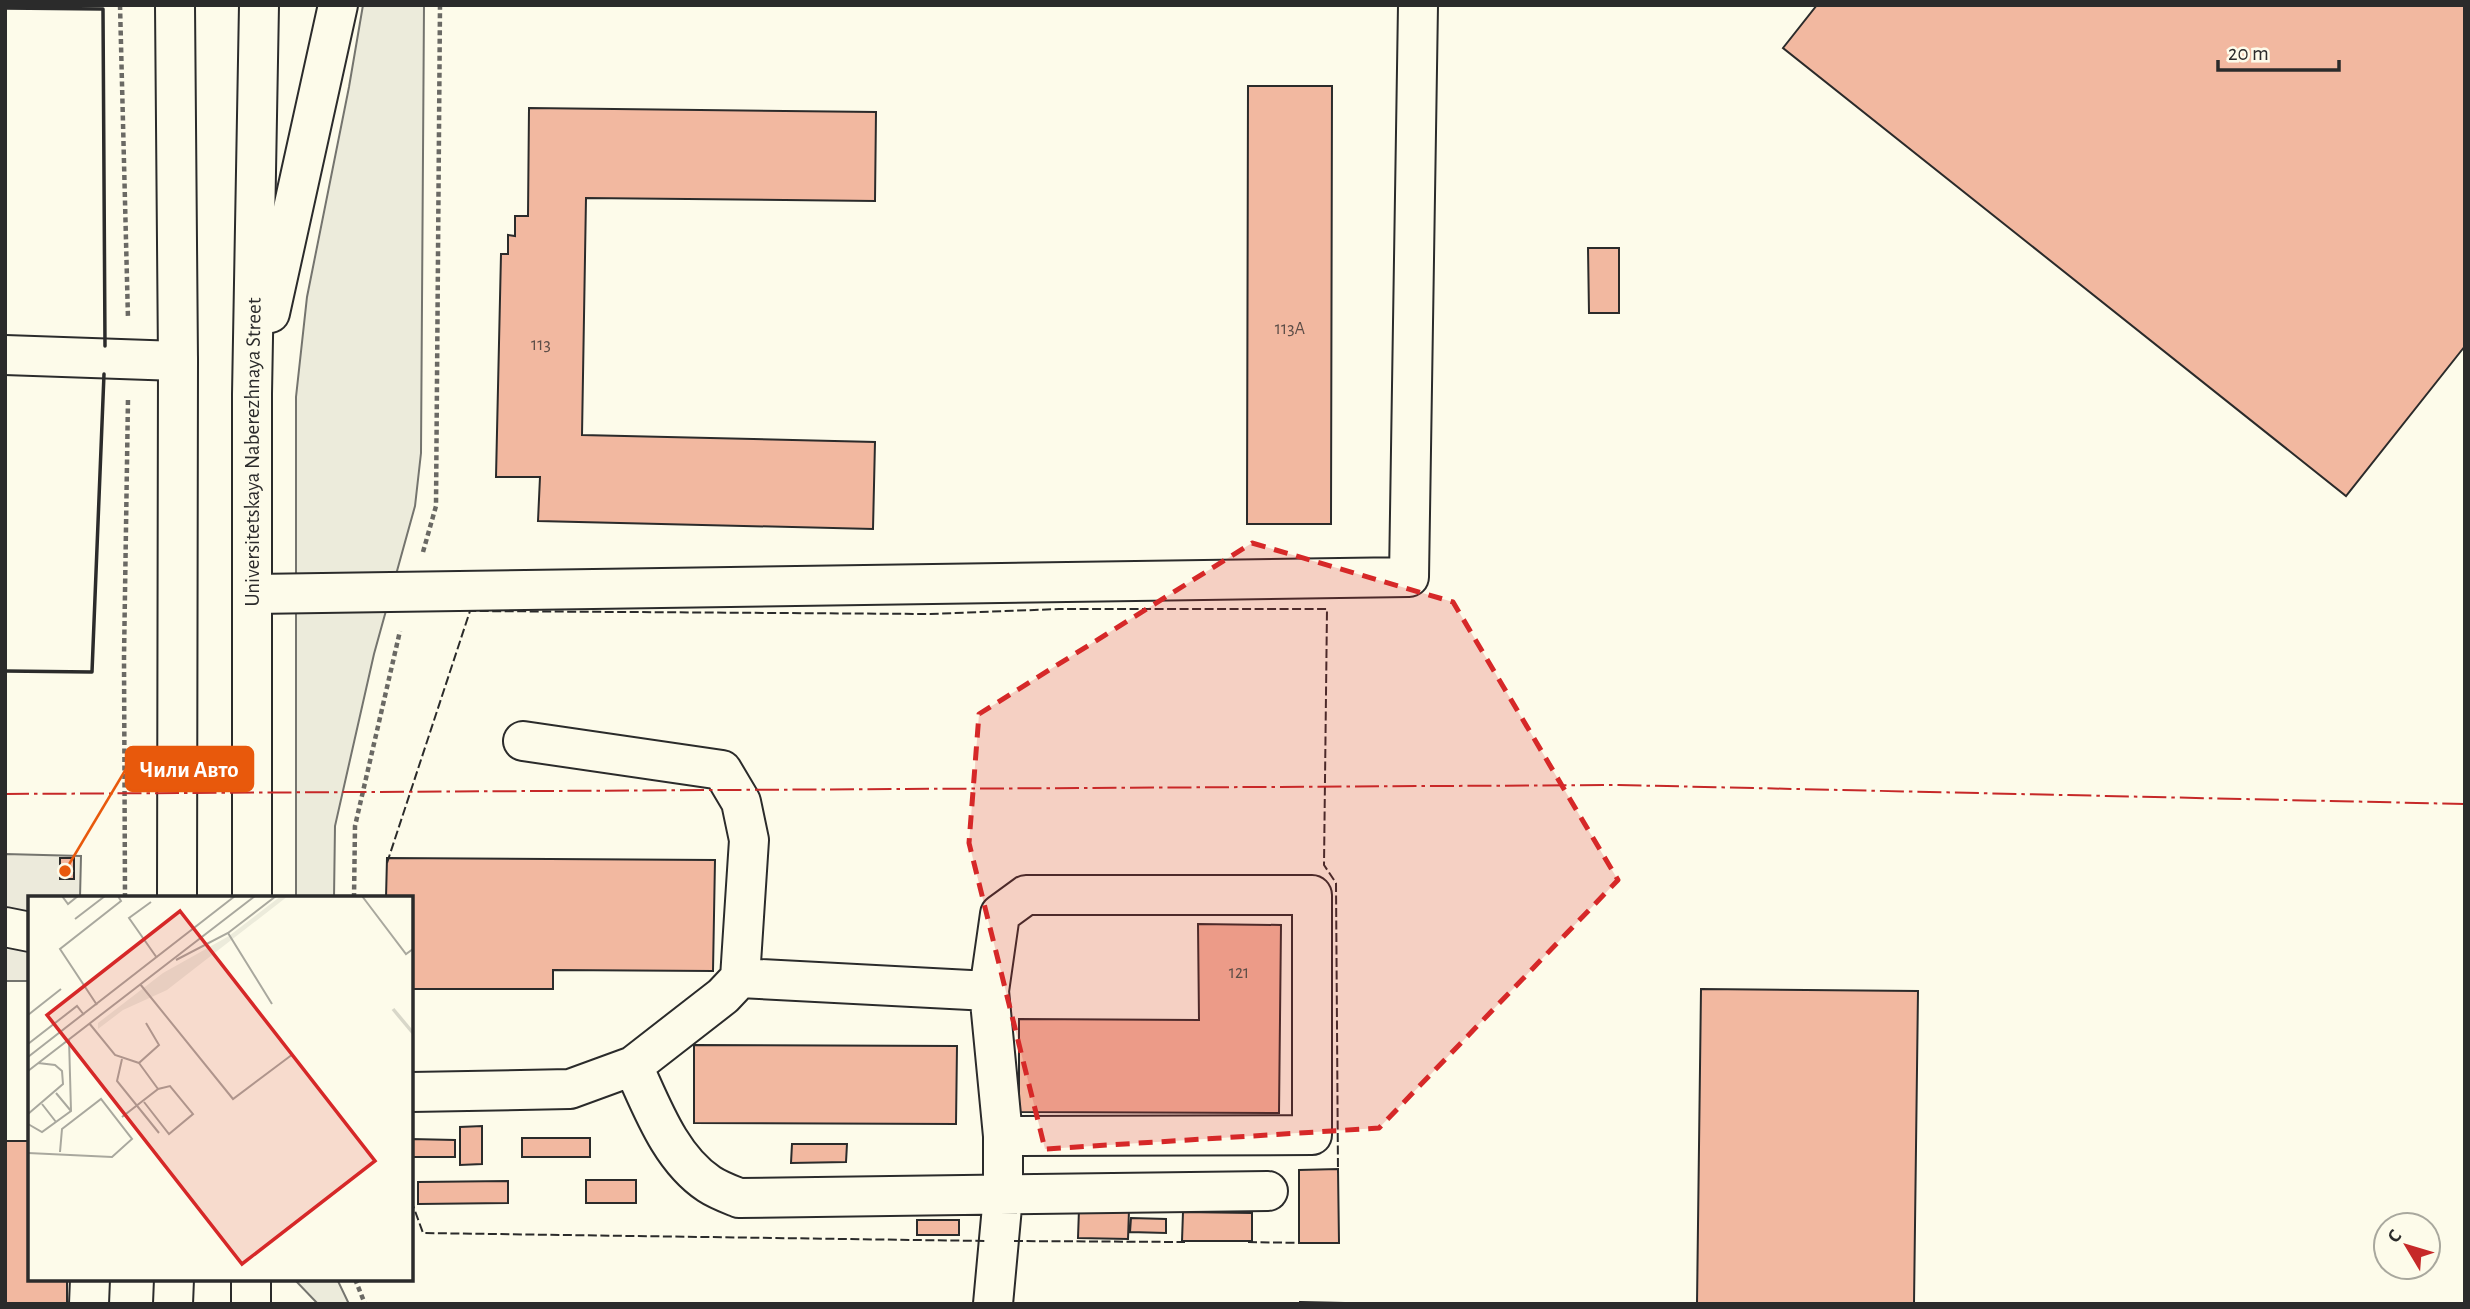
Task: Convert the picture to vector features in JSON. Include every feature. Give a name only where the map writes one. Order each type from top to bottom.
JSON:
[{"type":"main road","points":[[175,5],[178,361],[177,896]]},
{"type":"main road","name":"Universitetskaya Naberezhnaya Street","points":[[252,896],[252,394],[259,5]]},
{"type":"main road","points":[[252,394],[338,5]]},
{"type":"main road","points":[[252,594],[1409,576],[1418,5]]},
{"type":"main road","points":[[5,355],[178,361]]},
{"type":"main road","points":[[413,1092],[569,1089],[633,1066],[723,996],[740,978],[749,840],[741,802],[722,770],[523,741]]},
{"type":"main road","points":[[993,1304],[1003,1196],[1003,1136],[989,991],[1000,914],[1026,895],[1312,895],[1312,1135],[1003,1136]]},
{"type":"main road","points":[[5,927],[28,932]]},
{"type":"main road","points":[[740,978],[989,991]]},
{"type":"main road","points":[[633,1066],[657,1119],[679,1155],[709,1184],[739,1198],[1268,1191]]},
{"type":"main road","points":[[89,1304],[90,1281]]},
{"type":"main road","points":[[173,1304],[174,1281]]},
{"type":"path","points":[[120,5],[129,360],[124,657],[124,896]]},
{"type":"path","points":[[354,896],[355,826],[393,657],[436,506],[440,5]]},
{"type":"path","points":[[356,1281],[365,1304]]},
{"type":"highlighted area","points":[[1252,543],[1453,602],[1618,880],[1379,1128],[1045,1149],[969,843],[979,714]]},
{"type":"shaded area","points":[[363,5],[424,5],[421,453],[415,506],[374,654],[335,826],[334,896],[296,896],[296,397],[307,297]]},
{"type":"shaded area","points":[[5,854],[81,856],[80,896],[28,896],[28,981],[5,981]]},
{"type":"shaded area","points":[[296,1281],[338,1281],[349,1304],[318,1304]]},
{"type":"building","points":[[1817,5],[2465,5],[2465,346],[2346,496],[1783,48]]},
{"type":"building","points":[[1248,86],[1332,86],[1331,524],[1247,524]]},
{"type":"building","points":[[529,108],[876,112],[875,201],[586,198],[582,435],[875,442],[873,529],[538,521],[540,477],[496,477],[501,254],[508,254],[508,235],[515,236],[515,216],[528,216]]},
{"type":"building","points":[[1588,248],[1619,248],[1619,313],[1589,313]]},
{"type":"building","points":[[60,858],[74,858],[74,879],[60,879]]},
{"type":"building","points":[[387,858],[715,860],[713,971],[553,970],[553,989],[413,989],[413,896],[386,896]]},
{"type":"building","points":[[1198,924],[1281,925],[1279,1113],[1019,1112],[1019,1019],[1199,1020]]},
{"type":"building","points":[[1701,989],[1918,991],[1914,1304],[1697,1304]]},
{"type":"building","points":[[694,1045],[957,1046],[956,1124],[694,1123]]},
{"type":"building","points":[[482,1126],[482,1164],[460,1165],[460,1127]]},
{"type":"building","points":[[522,1138],[590,1138],[590,1157],[522,1157]]},
{"type":"building","points":[[413,1139],[455,1140],[455,1157],[413,1157]]},
{"type":"building","points":[[5,1141],[28,1141],[28,1281],[67,1281],[67,1304],[5,1304]]},
{"type":"building","points":[[792,1144],[847,1144],[846,1162],[791,1163]]},
{"type":"building","points":[[1338,1169],[1339,1243],[1299,1243],[1299,1170]]},
{"type":"building","points":[[586,1180],[636,1180],[636,1203],[586,1203]]},
{"type":"building","points":[[508,1181],[508,1203],[418,1204],[418,1182]]},
{"type":"building","points":[[1079,1209],[1129,1210],[1128,1239],[1078,1238]]},
{"type":"building","points":[[1183,1212],[1252,1213],[1252,1241],[1182,1241]]},
{"type":"building","points":[[1131,1218],[1166,1219],[1166,1233],[1130,1232]]},
{"type":"building","points":[[917,1220],[959,1220],[959,1235],[917,1235]]},
{"type":"building","points":[[1300,1302],[1390,1304],[1300,1304]]},
{"type":"fence","points":[[387,863],[470,611],[930,614],[1059,609],[1327,609],[1324,865],[1336,883],[1338,1173]]},
{"type":"fence","points":[[413,1206],[423,1233],[986,1241]]},
{"type":"fence","points":[[1014,1241],[1185,1242]]},
{"type":"fence","points":[[1248,1242],[1304,1243]]},
{"type":"wall","points":[[5,8],[103,9],[105,346]]},
{"type":"wall","points":[[5,671],[92,672],[104,374]]},
{"type":"power","points":[[5,794],[1618,785],[2465,804]]},
{"type":"place","name":"Чили Авто","points":[[65,871]]}]
